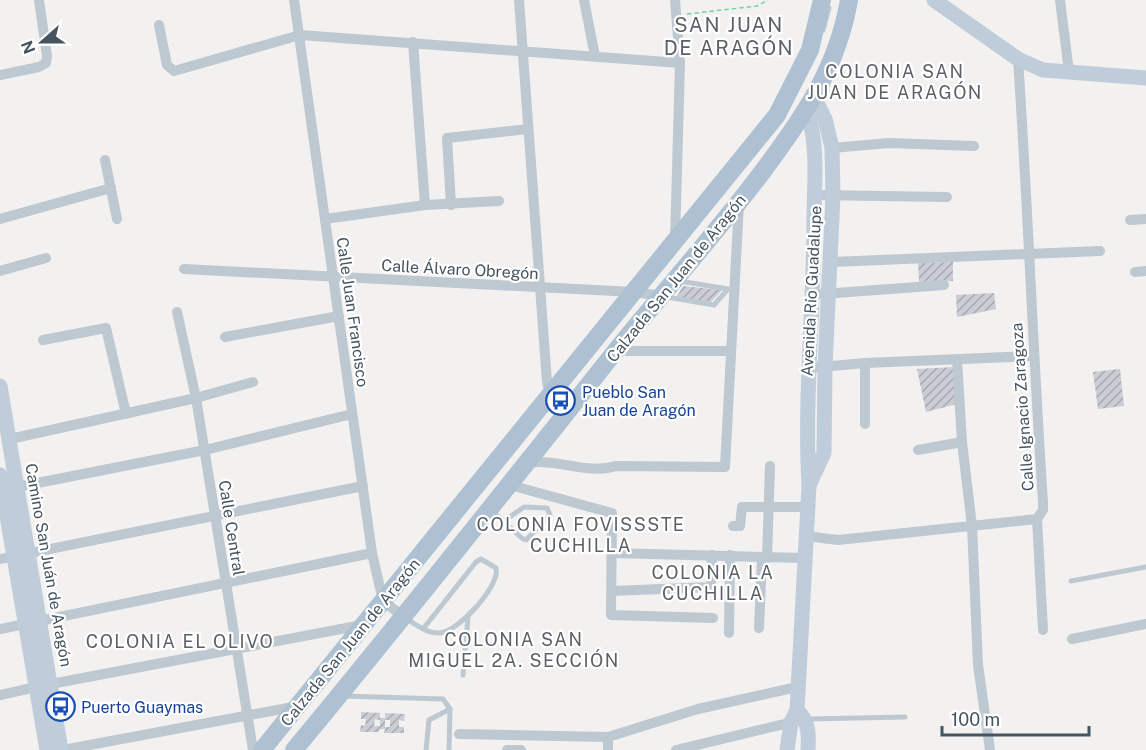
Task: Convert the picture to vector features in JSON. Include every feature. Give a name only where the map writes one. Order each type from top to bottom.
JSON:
[{"type":"main road","name":"Calzada San Juan de Aragón","points":[[294,750],[339,696],[396,606],[550,396],[638,292],[675,241],[782,114],[810,50],[822,0]]},
{"type":"main road","name":"Calzada San Juan de Aragón","points":[[262,750],[362,625],[396,606],[497,515],[510,485],[658,295],[675,280],[739,203],[811,104],[836,52],[849,0]]},
{"type":"street","points":[[0,75],[39,68],[46,63],[39,0]]},
{"type":"street","name":"Calle Juan Francisco","points":[[294,0],[372,553],[396,606]]},
{"type":"street","points":[[519,0],[539,288],[550,396]]},
{"type":"street","points":[[584,0],[595,56]]},
{"type":"street","points":[[675,0],[678,15],[680,63],[675,241]]},
{"type":"street","points":[[934,0],[1018,59],[1043,70],[1146,78]]},
{"type":"street","points":[[1060,0],[1068,72]]},
{"type":"street","points":[[159,25],[167,65],[174,71],[300,35],[680,63]]},
{"type":"street","points":[[413,42],[425,205]]},
{"type":"street","name":"Calle Ignacio Zaragoza","points":[[1018,59],[1043,502],[1043,510],[1037,519],[1043,630]]},
{"type":"street","name":"Avenida Río Guadalupe","points":[[811,104],[825,119],[832,148],[830,292],[817,367]]},
{"type":"street","name":"Avenida Río Guadalupe","points":[[787,750],[798,717],[797,687],[809,486],[824,453],[814,295],[815,150],[811,104]]},
{"type":"street","points":[[451,205],[447,138],[528,129]]},
{"type":"street","points":[[832,148],[888,143],[974,146]]},
{"type":"street","points":[[105,160],[117,219]]},
{"type":"street","points":[[0,219],[111,188]]},
{"type":"street","points":[[814,195],[947,197]]},
{"type":"street","points":[[325,219],[425,205],[499,201]]},
{"type":"street","points":[[528,464],[539,461],[601,469],[616,466],[725,467],[731,351],[731,288],[739,203]]},
{"type":"street","points":[[1130,220],[1146,219]]},
{"type":"street","points":[[832,262],[1100,251]]},
{"type":"street","points":[[0,271],[46,258]]},
{"type":"street","name":"Calle Álvaro Obregón","points":[[184,268],[638,292],[658,295]]},
{"type":"street","points":[[814,295],[944,285]]},
{"type":"street","name":"Calle Central","points":[[177,312],[196,398],[253,750]]},
{"type":"street","points":[[225,337],[339,316]]},
{"type":"street","points":[[43,340],[106,328],[126,414]]},
{"type":"street","points":[[616,351],[731,351]]},
{"type":"street","points":[[817,367],[1033,356]]},
{"type":"street","points":[[957,359],[962,442],[972,526],[976,637],[990,750]]},
{"type":"street","points":[[865,363],[865,424]]},
{"type":"street","points":[[10,439],[196,398],[254,382]]},
{"type":"street","name":"Camino San Juán de Aragón","points":[[0,386],[3,421],[10,439],[5,486],[14,556],[32,622],[44,686],[62,750]]},
{"type":"street","points":[[5,486],[205,450],[351,414]]},
{"type":"street","points":[[918,450],[962,442]]},
{"type":"street","points":[[759,627],[770,508],[770,466]]},
{"type":"street","points":[[510,485],[612,513],[612,615],[713,618]]},
{"type":"street","points":[[14,556],[363,486]]},
{"type":"street","points":[[733,526],[740,526],[742,507],[808,507]]},
{"type":"street","points":[[806,536],[838,540],[1037,519]]},
{"type":"street","points":[[0,629],[372,553]]},
{"type":"street","points":[[612,553],[804,558]]},
{"type":"street","points":[[612,591],[711,587],[712,555]]},
{"type":"street","points":[[729,633],[730,555]]},
{"type":"street","points":[[1072,639],[1146,624]]},
{"type":"street","points":[[0,695],[362,625]]},
{"type":"street","name":"Camino San Juán de Aragón","points":[[44,686],[47,750]]},
{"type":"street","points":[[459,734],[608,737],[698,709],[797,687]]},
{"type":"street","points":[[62,750],[298,706]]},
{"type":"street","points":[[676,750],[798,717]]},
{"type":"street","name":"Avenida Río Guadalupe","points":[[798,717],[809,736],[808,750]]},
{"type":"street","points":[[608,737],[608,750]]},
{"type":"street","points":[[507,750],[521,750]]},
{"type":"lane","points":[[805,77],[826,22],[831,0]]},
{"type":"lane","points":[[412,594],[658,295],[792,123],[820,73],[829,45]]},
{"type":"lane","points":[[419,569],[782,114]]},
{"type":"lane","points":[[675,280],[731,288]]},
{"type":"lane","points":[[658,295],[714,304],[731,288]]},
{"type":"lane","points":[[526,507],[547,508],[550,511],[550,515],[526,540],[497,515],[526,507]]},
{"type":"lane","points":[[396,606],[423,629],[443,633],[468,617],[496,578],[496,568],[487,560],[481,559],[476,562],[423,629]]},
{"type":"lane","points":[[1071,580],[1146,567]]},
{"type":"lane","points":[[268,750],[396,606]]},
{"type":"lane","points":[[284,750],[396,606]]},
{"type":"lane","points":[[463,675],[468,617]]},
{"type":"lane","points":[[339,696],[443,699],[450,709],[449,750]]},
{"type":"lane","points":[[426,750],[429,720],[450,709]]},
{"type":"lane","points":[[798,717],[905,717]]},
{"type":"path","points":[[678,15],[757,6],[768,0]]},
{"type":"building","points":[[953,262],[953,281],[919,282],[918,263]]},
{"type":"building","points":[[683,286],[722,290],[711,302],[676,298]]},
{"type":"building","points":[[994,293],[996,309],[957,317],[956,295]]},
{"type":"building","points":[[955,367],[957,404],[926,412],[917,369]]},
{"type":"building","points":[[1120,369],[1124,406],[1098,409],[1093,372]]},
{"type":"building","points":[[361,712],[380,713],[380,718],[385,718],[385,713],[405,714],[404,721],[399,720],[399,727],[404,727],[404,733],[384,733],[385,729],[380,729],[379,732],[360,732],[361,725],[365,726],[366,719],[361,719]],"holes":[[[375,719],[380,720],[380,726],[374,726]],[[385,720],[390,720],[390,727],[385,727]]]},
{"type":"place","name":"Pueblo San Juan de Aragón","points":[[561,401]]},
{"type":"place","name":"Puerto Guaymas","points":[[60,707]]},
{"type":"district","name":"SAN JUAN DE ARAGÓN","points":[[729,36]]},
{"type":"district","name":"COLONIA SAN JUAN DE ARAGÓN","points":[[895,82]]},
{"type":"district","name":"COLONIA FOVISSSTE CUCHILLA","points":[[581,535]]},
{"type":"district","name":"COLONIA LA CUCHILLA","points":[[713,583]]},
{"type":"district","name":"COLONIA EL OLIVO","points":[[180,642]]},
{"type":"district","name":"COLONIA SAN MIGUEL 2A. SECCIÓN","points":[[514,650]]}]
